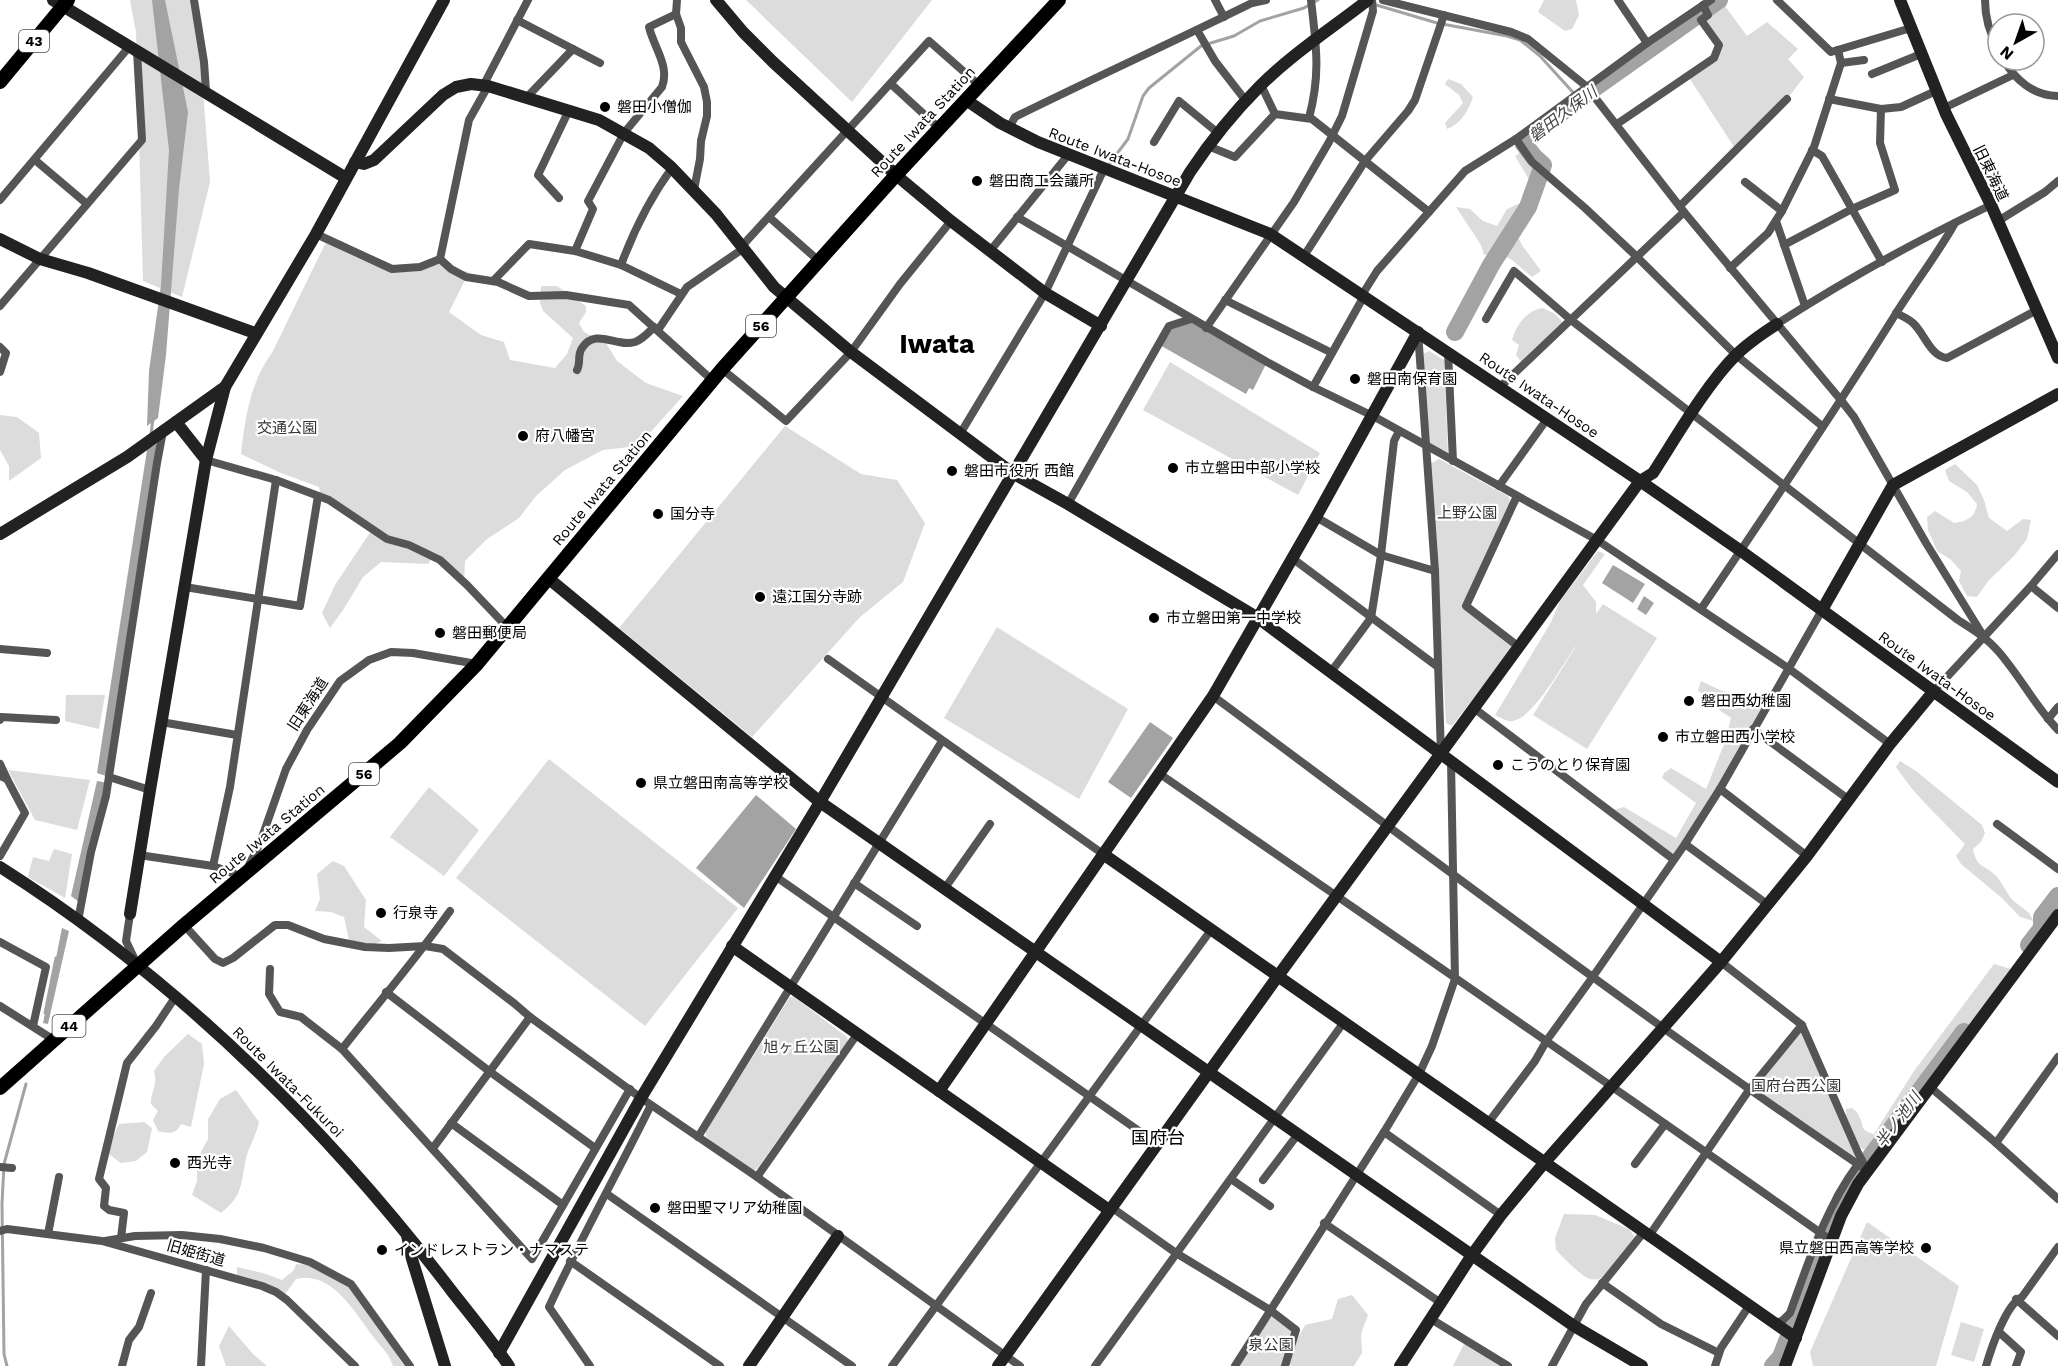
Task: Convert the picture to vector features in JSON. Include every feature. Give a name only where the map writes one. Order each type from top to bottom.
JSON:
[{"type":"main road","name":"Route Iwata Station","points":[[138,965],[400,743],[477,664],[717,375],[896,175],[1059,0]]},
{"type":"main road","name":"43","points":[[0,82],[62,2]]},
{"type":"main road","name":"44","points":[[0,1088],[138,965]]},
{"type":"street","points":[[194,0],[204,62],[205,91]]},
{"type":"street","points":[[138,965],[126,941],[130,914],[206,460],[225,387],[255,333],[316,234],[444,0]]},
{"type":"street","points":[[440,259],[469,120],[528,0]]},
{"type":"street","points":[[676,0],[681,42],[704,87],[707,102],[707,116],[694,190]]},
{"type":"street","points":[[716,0],[773,62],[896,175],[951,221],[1045,293],[1101,326]]},
{"type":"street","points":[[1215,0],[1224,17]]},
{"type":"street","points":[[1009,128],[1016,117],[1096,77],[1252,3],[1266,0]]},
{"type":"street","points":[[1309,118],[1316,93],[1317,77],[1311,0]]},
{"type":"street","points":[[502,1361],[732,946],[820,802],[1208,146],[1261,86],[1315,41],[1370,0],[1373,11],[1342,116],[1294,202],[1206,328]]},
{"type":"street","points":[[1383,0],[1511,32],[1528,39],[1586,86],[1682,209],[1854,417],[1984,637]]},
{"type":"street","points":[[1618,0],[1647,43]]},
{"type":"street","points":[[1777,0],[1832,52],[1911,28]]},
{"type":"street","name":"旧東海道","points":[[1900,0],[1936,91],[1991,205],[2058,358]]},
{"type":"street","points":[[62,2],[138,52],[346,178]]},
{"type":"street","points":[[1313,387],[1377,271],[1465,171],[1516,139],[1586,86],[1707,2],[1708,15],[1701,20],[1719,45],[1714,58],[1617,124]]},
{"type":"street","points":[[575,251],[593,209],[588,201],[624,133],[662,87],[665,78],[663,62],[652,40],[649,27],[676,14]]},
{"type":"street","points":[[1304,256],[1365,161],[1415,100],[1444,15]]},
{"type":"street","points":[[517,20],[600,63]]},
{"type":"street","points":[[1197,30],[1215,61],[1246,101]]},
{"type":"street","points":[[577,370],[580,363],[580,351],[588,341],[603,337],[627,343],[634,342],[656,329],[687,286],[743,247],[929,41],[979,85]]},
{"type":"street","points":[[527,97],[573,49]]},
{"type":"street","points":[[1730,268],[1768,233],[1782,211],[1812,150],[1841,63],[1838,50]]},
{"type":"street","points":[[0,200],[138,52]]},
{"type":"street","points":[[0,306],[142,140],[138,52]]},
{"type":"street","points":[[1872,74],[1921,54]]},
{"type":"street","points":[[1841,63],[1864,60]]},
{"type":"street","points":[[2011,72],[2035,92],[2058,96]]},
{"type":"street","points":[[1944,108],[2013,75]]},
{"type":"street","points":[[355,162],[364,164],[374,160],[449,91],[471,84],[569,110],[599,120],[624,133],[649,148],[672,168],[743,247],[774,287],[850,352],[1014,474],[1258,618],[1721,962],[1802,1025],[1863,1168],[1832,1241],[1785,1366]]},
{"type":"street","points":[[891,84],[940,129]]},
{"type":"street","points":[[1261,86],[1275,114]]},
{"type":"street","points":[[1829,99],[1881,109],[1901,107],[1936,91]]},
{"type":"street","points":[[1500,387],[1636,256],[1787,99]]},
{"type":"street","name":"Route Iwata-Hosoe","points":[[966,100],[1009,128],[1068,155],[1270,234],[1640,481],[2058,782]]},
{"type":"street","points":[[1154,142],[1179,101],[1218,133]]},
{"type":"street","points":[[1785,245],[1852,209],[1895,190],[1880,144],[1881,109]]},
{"type":"street","points":[[559,198],[538,175],[569,110]]},
{"type":"street","points":[[1275,114],[1309,118],[1429,212]]},
{"type":"street","points":[[1208,146],[1235,157],[1275,114]]},
{"type":"street","points":[[1516,139],[1532,162],[1636,256],[1736,355],[1822,426]]},
{"type":"street","points":[[1812,150],[1822,156],[1882,262]]},
{"type":"street","points":[[990,251],[1068,155]]},
{"type":"street","points":[[35,160],[87,204]]},
{"type":"street","points":[[621,265],[639,222],[658,187],[672,168]]},
{"type":"street","points":[[960,434],[1045,293],[1104,169]]},
{"type":"street","points":[[1998,221],[2045,192],[2058,181]]},
{"type":"street","points":[[1745,182],[1782,211]]},
{"type":"street","points":[[998,1366],[1110,1209],[1159,1145],[1278,976],[1389,826],[1446,758],[1475,709],[1519,647],[1640,481],[1653,472],[1708,390],[1736,355],[1805,306],[1882,262],[1991,205]]},
{"type":"street","points":[[769,217],[819,261]]},
{"type":"street","points":[[1017,217],[1206,328],[1597,540],[1788,668],[1890,744]]},
{"type":"street","points":[[1776,220],[1805,306]]},
{"type":"street","points":[[440,259],[451,269],[466,277],[493,281],[529,296],[566,295],[629,305],[656,329],[717,375],[786,421],[850,352],[900,284],[951,221]]},
{"type":"street","points":[[1701,609],[1868,359],[1896,313],[1939,252],[1955,223]]},
{"type":"street","points":[[316,234],[392,269],[420,267],[440,259]]},
{"type":"street","points":[[0,239],[40,259],[88,273],[255,333]]},
{"type":"street","points":[[493,281],[529,244],[575,251],[621,265],[681,294]]},
{"type":"street","points":[[1486,319],[1514,271],[1571,320],[1958,620],[1984,637],[1999,652],[2058,730]]},
{"type":"street","points":[[1225,300],[1332,353]]},
{"type":"street","points":[[1896,313],[1914,323],[1936,353],[1947,358],[2037,310]]},
{"type":"street","points":[[1068,504],[1169,326],[1191,319]]},
{"type":"street","points":[[939,1091],[1213,696],[1316,517],[1418,332]]},
{"type":"street","points":[[1234,1366],[1419,1074],[1432,1046],[1455,979],[1454,875],[1438,667],[1435,571],[1418,332]]},
{"type":"street","points":[[0,347],[6,353],[0,372]]},
{"type":"street","points":[[1448,352],[1453,460]]},
{"type":"street","points":[[0,534],[144,444],[225,387]]},
{"type":"street","points":[[1488,1123],[1592,978],[1685,844],[1720,789],[1893,485],[2058,394]]},
{"type":"street","points":[[1499,486],[1547,418]]},
{"type":"street","points":[[176,422],[206,460],[276,480],[329,500],[387,539],[409,545],[440,560],[507,627]]},
{"type":"street","points":[[1331,672],[1371,618],[1394,441],[1399,431]]},
{"type":"street","points":[[78,921],[109,777],[162,432]]},
{"type":"street","points":[[213,866],[230,787],[256,599],[276,480]]},
{"type":"street","points":[[185,587],[300,606],[318,496]]},
{"type":"street","points":[[1517,496],[1466,606],[1519,647]]},
{"type":"street","points":[[1316,517],[1381,555],[1435,571]]},
{"type":"street","points":[[1400,1366],[1472,1255],[1501,1215],[1721,962],[1807,856],[1890,744],[1933,692],[2058,554]]},
{"type":"street","points":[[1292,558],[1438,667]]},
{"type":"street","points":[[548,578],[820,802],[1574,1326],[1628,1362],[1642,1366]]},
{"type":"street","points":[[2031,586],[2058,608]]},
{"type":"street","points":[[0,649],[47,653]]},
{"type":"street","name":"旧東海道","points":[[243,877],[260,843],[286,769],[307,730],[340,681],[369,660],[391,652],[413,653],[477,664]]},
{"type":"street","points":[[828,659],[1211,930],[1796,1338]]},
{"type":"street","points":[[1213,696],[1592,978],[1863,1168]]},
{"type":"street","points":[[2048,719],[2058,707]]},
{"type":"street","points":[[1475,709],[1673,859]]},
{"type":"street","points":[[0,720],[2,717],[56,720]]},
{"type":"street","points":[[161,722],[237,735]]},
{"type":"street","points":[[1754,729],[1848,799]]},
{"type":"street","points":[[698,1137],[942,741]]},
{"type":"street","points":[[0,764],[3,777],[25,813],[0,856]]},
{"type":"street","points":[[1160,774],[1455,979],[1547,1040],[1832,1241]]},
{"type":"street","points":[[109,777],[150,790]]},
{"type":"street","points":[[1720,789],[1807,856]]},
{"type":"street","points":[[945,888],[990,824]]},
{"type":"street","points":[[1997,825],[2058,868]]},
{"type":"street","points":[[1685,844],[1767,904]]},
{"type":"street","points":[[139,855],[213,866],[243,877]]},
{"type":"street","name":"Route Iwata-Fukuroi","points":[[0,867],[138,965],[176,996],[258,1072],[327,1140],[406,1231],[502,1361]]},
{"type":"street","points":[[775,876],[1159,1145]]},
{"type":"street","points":[[854,883],[917,926]]},
{"type":"street","points":[[342,1049],[425,946],[450,911]]},
{"type":"street","points":[[1775,1324],[1784,1320],[1790,1313],[1820,1232],[1840,1189],[1863,1168],[1930,1087],[2058,915]]},
{"type":"street","points":[[184,925],[214,959],[223,963],[233,958],[274,925],[288,925],[324,939],[365,947],[425,946],[443,949],[530,1017],[646,1101],[757,1177],[1020,1366]]},
{"type":"street","points":[[892,1366],[1211,930]]},
{"type":"street","points":[[0,942],[46,967],[33,1026]]},
{"type":"street","points":[[732,946],[1040,1164],[1176,1253],[1270,1310],[1296,1330],[1285,1366]]},
{"type":"street","points":[[270,969],[269,994],[280,1012],[302,1017],[342,1049],[532,1259],[630,1089]]},
{"type":"street","points":[[386,992],[595,1148]]},
{"type":"street","points":[[122,1238],[124,1213],[109,1210],[104,1206],[106,1188],[99,1179],[127,1063],[176,996]]},
{"type":"street","points":[[0,1006],[54,1040]]},
{"type":"street","points":[[433,1148],[530,1017]]},
{"type":"street","points":[[1095,1366],[1344,1022]]},
{"type":"street","points":[[1552,1366],[1586,1304],[1647,1234],[1749,1090],[1802,1025]]},
{"type":"street","points":[[757,1177],[858,1034]]},
{"type":"street","points":[[1996,1143],[2058,1057]]},
{"type":"street","points":[[1930,1087],[2058,1199]]},
{"type":"street","points":[[590,1366],[549,1307],[570,1261],[607,1194],[646,1101]]},
{"type":"street","points":[[451,1123],[563,1205]]},
{"type":"street","points":[[1635,1164],[1665,1124]]},
{"type":"street","points":[[1384,1132],[1501,1215]]},
{"type":"street","points":[[1263,1180],[1298,1134]]},
{"type":"street","points":[[0,1167],[12,1168]]},
{"type":"street","points":[[48,1234],[59,1177]]},
{"type":"street","points":[[1231,1179],[1270,1206]]},
{"type":"street","points":[[607,1194],[852,1366]]},
{"type":"street","points":[[1324,1224],[1441,1303]]},
{"type":"street","name":"旧姫街道","points":[[4,1230],[102,1241],[262,1286],[287,1300],[355,1366]]},
{"type":"street","points":[[406,1231],[445,1366]]},
{"type":"street","points":[[102,1241],[135,1236],[183,1235],[220,1239],[264,1248],[310,1262],[351,1284],[410,1366]]},
{"type":"street","points":[[749,1366],[838,1236]]},
{"type":"street","points":[[1986,1366],[2008,1311],[2016,1299],[2022,1297],[2058,1247]]},
{"type":"street","points":[[570,1261],[720,1366]]},
{"type":"street","points":[[201,1366],[206,1270]]},
{"type":"street","points":[[1602,1283],[1661,1324],[1719,1353]]},
{"type":"street","points":[[122,1366],[129,1340],[139,1327],[151,1293]]},
{"type":"street","points":[[2016,1299],[2058,1336]]},
{"type":"street","points":[[1715,1366],[1719,1353],[1749,1306]]},
{"type":"street","points":[[1431,1319],[1503,1365]]},
{"type":"street","points":[[1999,1332],[2021,1352],[2016,1366]]},
{"type":"green space","points":[[130,0],[196,0],[210,182],[182,297],[143,281],[136,32]]},
{"type":"green space","points":[[746,0],[932,0],[852,102]]},
{"type":"green space","points":[[1544,0],[1576,0],[1579,15],[1572,29],[1565,31],[1538,12]]},
{"type":"green space","points":[[1725,6],[1747,36],[1767,22],[1798,49],[1788,59],[1804,77],[1787,99],[1736,150],[1688,76],[1723,45],[1701,20]]},
{"type":"green space","points":[[1448,79],[1461,84],[1473,97],[1463,116],[1447,129],[1445,123],[1463,103],[1459,95],[1445,84]]},
{"type":"green space","points":[[1523,151],[1543,165],[1529,214],[1514,229],[1522,245],[1541,271],[1532,277],[1512,260],[1499,253],[1484,255],[1481,245],[1456,207],[1470,209],[1483,221],[1497,226],[1507,209],[1522,202],[1531,183],[1515,156]]},
{"type":"green space","name":"交通公園","points":[[326,242],[393,273],[440,259],[451,269],[469,272],[449,312],[481,335],[504,342],[510,360],[555,368],[567,354],[573,338],[543,311],[540,303],[541,286],[557,286],[586,306],[586,312],[579,323],[584,332],[606,343],[617,361],[646,383],[683,396],[638,446],[603,450],[565,470],[536,496],[519,518],[487,539],[465,561],[464,584],[432,558],[428,564],[381,562],[363,577],[330,628],[322,613],[335,585],[371,531],[321,497],[319,487],[281,473],[241,454],[247,414],[258,376],[272,353]]},
{"type":"green space","points":[[1542,308],[1554,313],[1564,323],[1522,363],[1516,355],[1519,345],[1512,340],[1514,334],[1527,315]]},
{"type":"green space","points":[[1429,351],[1444,360],[1448,452],[1429,444],[1423,354]]},
{"type":"green space","points":[[1170,362],[1320,453],[1298,495],[1143,410]]},
{"type":"green space","points":[[0,415],[17,417],[39,433],[41,458],[9,481],[9,466],[0,450]]},
{"type":"green space","points":[[785,426],[861,474],[897,480],[925,523],[903,582],[860,617],[752,737],[619,628]]},
{"type":"green space","name":"上野公園","points":[[1439,459],[1508,496],[1511,503],[1465,602],[1509,641],[1512,648],[1452,726],[1446,723],[1430,464]]},
{"type":"green space","points":[[1955,464],[1977,485],[1989,518],[2007,531],[2023,519],[2031,520],[2027,539],[2014,556],[1988,581],[1977,597],[1967,596],[1959,581],[1961,571],[1950,559],[1937,551],[1928,530],[1927,517],[1935,511],[1954,523],[1970,518],[1976,509],[1977,504],[1967,492],[1949,481],[1945,470]]},
{"type":"green space","points":[[1598,551],[1605,554],[1583,585],[1596,602],[1596,614],[1603,604],[1657,638],[1587,749],[1533,715],[1578,643],[1540,699],[1522,717],[1513,721],[1495,715],[1550,624],[1560,601]]},
{"type":"green space","points":[[997,627],[1128,709],[1079,799],[944,718]]},
{"type":"green space","points":[[1701,681],[1722,691],[1750,695],[1767,706],[1704,813],[1673,855],[1610,811],[1624,807],[1676,838],[1696,803],[1662,778],[1664,773],[1671,768],[1706,789],[1725,742],[1731,718],[1715,707],[1698,690]]},
{"type":"green space","points":[[66,695],[105,695],[99,729],[65,721]]},
{"type":"green space","points":[[549,759],[738,908],[645,1026],[456,878]]},
{"type":"green space","points":[[1900,761],[1916,771],[1982,825],[1985,833],[1981,842],[1973,849],[1979,864],[1997,877],[2012,899],[2028,912],[2033,921],[2020,917],[2003,899],[1961,864],[1956,856],[1965,844],[1903,778],[1896,767]]},
{"type":"green space","points":[[8,770],[90,780],[77,830],[35,820]]},
{"type":"green space","points":[[429,787],[479,830],[444,876],[390,837]]},
{"type":"green space","points":[[54,849],[72,854],[65,898],[28,877],[33,857],[49,861]]},
{"type":"green space","points":[[333,861],[344,866],[366,900],[364,927],[382,941],[370,946],[349,940],[344,917],[331,912],[315,911],[320,899],[317,874]]},
{"type":"green space","points":[[1994,964],[2011,969],[1882,1152],[1872,1155],[1865,1151],[1855,1142],[1848,1130],[1846,1109],[1852,1108],[1859,1115],[1864,1129],[1874,1134],[1914,1071]]},
{"type":"green space","name":"旭ヶ丘公園","points":[[790,997],[794,997],[847,1037],[848,1041],[757,1169],[752,1171],[706,1137],[706,1131]]},
{"type":"green space","name":"国府台西公園","points":[[1799,1032],[1803,1032],[1856,1155],[1852,1159],[1757,1094],[1757,1087]]},
{"type":"green space","points":[[188,1034],[202,1044],[204,1064],[191,1127],[181,1124],[177,1130],[165,1133],[158,1131],[153,1120],[158,1111],[151,1104],[155,1081],[154,1071],[164,1057]]},
{"type":"green space","points":[[236,1090],[259,1122],[246,1158],[240,1188],[233,1201],[221,1213],[192,1195],[197,1181],[201,1152],[208,1139],[208,1119],[220,1099]]},
{"type":"green space","points":[[144,1122],[152,1128],[147,1152],[136,1161],[121,1163],[106,1152],[119,1124]]},
{"type":"green space","points":[[1564,1214],[1595,1215],[1629,1229],[1637,1240],[1614,1269],[1600,1279],[1592,1279],[1580,1273],[1556,1250],[1555,1238]]},
{"type":"green space","points":[[1867,1222],[1959,1286],[1936,1366],[1813,1366],[1810,1352]]},
{"type":"green space","points":[[296,1264],[315,1265],[330,1270],[356,1292],[404,1366],[393,1366],[386,1352],[351,1307],[332,1288],[321,1281],[309,1278],[296,1279],[283,1297],[237,1275],[237,1267],[282,1280],[294,1270]]},
{"type":"green space","name":"泉公園","points":[[1352,1295],[1368,1315],[1361,1334],[1362,1353],[1354,1366],[1291,1366],[1287,1361],[1285,1366],[1235,1366],[1273,1313],[1296,1330],[1288,1357],[1305,1325],[1332,1319],[1338,1299]]},
{"type":"green space","points":[[1961,1322],[1984,1329],[1974,1362],[1951,1355]]},
{"type":"green space","points":[[229,1326],[253,1354],[267,1366],[226,1366],[219,1346]]},
{"type":"green space","points":[[1464,1344],[1502,1362],[1500,1366],[1453,1366]]},
{"type":"shaded area","points":[[152,0],[165,0],[188,112],[179,189],[166,355],[158,418],[147,426],[149,371],[161,285],[169,150]]},
{"type":"shaded area","points":[[1186,320],[1267,362],[1253,390],[1249,388],[1246,394],[1158,344],[1167,328]]},
{"type":"shaded area","points":[[156,444],[160,448],[106,776],[97,773],[147,450]]},
{"type":"shaded area","points":[[1613,565],[1645,584],[1633,603],[1602,583]]},
{"type":"shaded area","points":[[1644,596],[1654,603],[1646,615],[1637,609]]},
{"type":"shaded area","points":[[1150,722],[1173,738],[1131,798],[1108,782]]},
{"type":"shaded area","points":[[97,781],[108,783],[79,902],[71,896]]},
{"type":"shaded area","points":[[756,795],[796,829],[744,908],[696,868]]},
{"type":"shaded area","points":[[62,928],[69,931],[48,1024],[43,1023]]},
{"type":"waterway","points":[[1110,163],[1128,139],[1143,96],[1149,88],[1201,46],[1234,36],[1260,21],[1304,8],[1318,0]]},
{"type":"waterway","name":"磐田久保川","points":[[1455,332],[1491,265],[1528,207],[1543,165],[1524,144],[1526,140],[1579,99],[1719,0]]},
{"type":"waterway","points":[[1373,4],[1437,23],[1520,40],[1540,56],[1579,99]]},
{"type":"waterway","points":[[151,434],[153,419]]},
{"type":"waterway","name":"半ノ池川","points":[[2029,945],[2042,928],[2042,917],[2058,896]]},
{"type":"waterway","points":[[45,1013],[56,958]]},
{"type":"waterway","name":"半ノ池川","points":[[1773,1366],[1781,1357],[1842,1198],[1964,1032]]},
{"type":"waterway","points":[[7,1366],[4,1354],[2,1204],[4,1164],[26,1084]]},
{"type":"place","name":"磐田小僧伽","points":[[605,107]]},
{"type":"place","name":"磐田商工会議所","points":[[977,181]]},
{"type":"place","name":"磐田南保育園","points":[[1355,379]]},
{"type":"place","name":"府八幡宮","points":[[523,436]]},
{"type":"place","name":"市立磐田中部小学校","points":[[1173,468]]},
{"type":"place","name":"磐田市役所 西館","points":[[952,471]]},
{"type":"place","name":"国分寺","points":[[658,514]]},
{"type":"place","name":"遠江国分寺跡","points":[[760,597]]},
{"type":"place","name":"市立磐田第一中学校","points":[[1154,618]]},
{"type":"place","name":"磐田郵便局","points":[[440,633]]},
{"type":"place","name":"磐田西幼稚園","points":[[1689,701]]},
{"type":"place","name":"市立磐田西小学校","points":[[1663,737]]},
{"type":"place","name":"こうのとり保育園","points":[[1498,765]]},
{"type":"place","name":"県立磐田南高等学校","points":[[641,783]]},
{"type":"place","name":"行泉寺","points":[[381,913]]},
{"type":"place","name":"西光寺","points":[[175,1163]]},
{"type":"place","name":"磐田聖マリア幼稚園","points":[[655,1208]]},
{"type":"place","name":"県立磐田西高等学校","points":[[1926,1248]]},
{"type":"place","name":"インドレストラン・ナマステ","points":[[382,1250]]},
{"type":"district","name":"Iwata","points":[[937,344]]},
{"type":"district","name":"国府台","points":[[1158,1137]]}]
